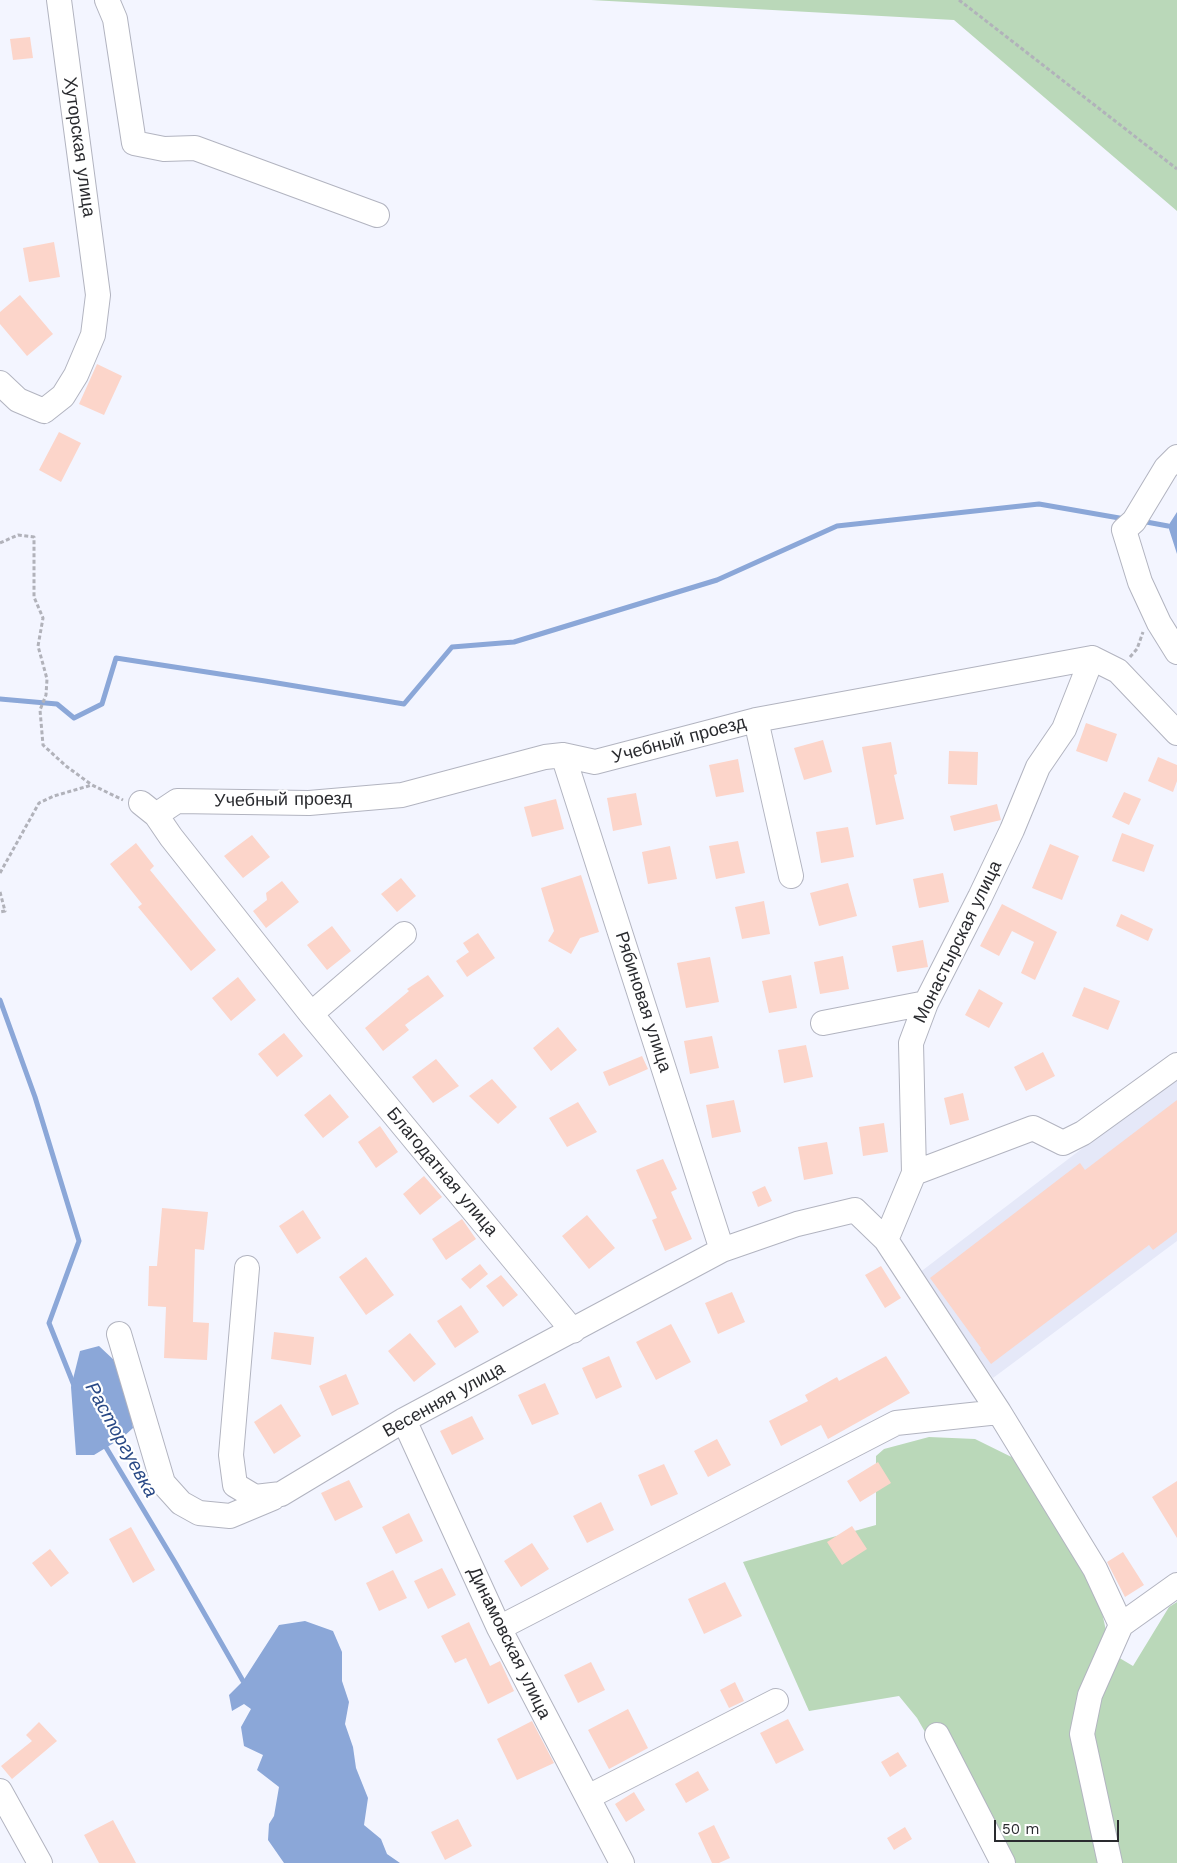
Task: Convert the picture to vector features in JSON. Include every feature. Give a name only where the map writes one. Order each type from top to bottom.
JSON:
[{"type":"street","name":"Хуторская улица","points":[[0,383],[18,400],[44,412],[63,396],[76,375],[93,335],[98,295],[59,0]]},
{"type":"street","points":[[107,0],[115,19],[134,143],[164,150],[195,148],[377,215]]},
{"type":"street","points":[[1177,458],[1166,468],[1134,521],[1124,530],[1140,582],[1159,623],[1177,652]]},
{"type":"street","points":[[1092,658],[1118,671],[1177,733]]},
{"type":"street","name":"Учебный проезд","points":[[149,809],[177,800],[309,803],[402,795],[545,757],[563,755],[595,762],[756,720],[1092,658]]},
{"type":"street","name":"Монастырская улица","points":[[886,1240],[914,1174],[911,1043],[926,1003],[1012,830],[1038,767],[1064,729],[1092,658]]},
{"type":"street","points":[[756,720],[791,876]]},
{"type":"street","name":"Рябиновая улица","points":[[563,755],[722,1250]]},
{"type":"street","name":"Благодатная улица","points":[[149,809],[310,1014],[573,1331]]},
{"type":"street","points":[[310,1014],[404,934]]},
{"type":"street","points":[[823,1023],[926,1003]]},
{"type":"street","points":[[914,1174],[1033,1128],[1063,1143],[1083,1133],[1177,1065]]},
{"type":"street","name":"Весенняя улица","points":[[247,1268],[231,1455],[235,1485],[255,1497],[281,1494],[404,1420],[722,1250],[797,1224],[855,1210],[886,1240]]},
{"type":"street","points":[[886,1240],[999,1412],[1094,1569],[1121,1625]]},
{"type":"street","points":[[119,1334],[163,1483],[181,1503],[199,1512],[230,1516],[281,1494]]},
{"type":"street","points":[[499,1628],[896,1423],[999,1412]]},
{"type":"street","name":"Динамовская улица","points":[[404,1420],[499,1628],[622,1863]]},
{"type":"street","points":[[1110,1863],[1082,1734],[1090,1695],[1121,1625],[1177,1585]]},
{"type":"street","points":[[588,1797],[776,1701]]},
{"type":"street","points":[[937,1735],[1003,1863]]},
{"type":"street","points":[[0,1791],[40,1863]]},
{"type":"path","points":[[959,0],[1177,168]]},
{"type":"path","points":[[0,542],[18,535],[34,537],[34,597],[43,618],[38,646],[48,678],[46,695],[40,710],[42,745],[92,785],[119,800],[149,809]]},
{"type":"path","points":[[1118,671],[1137,649],[1144,623]]},
{"type":"path","points":[[0,873],[39,804],[54,796],[92,785]]},
{"type":"path","points":[[0,892],[4,911],[0,912]]},
{"type":"shaded area","points":[[1177,1076],[1177,1241],[993,1378],[919,1273]]},
{"type":"green space","points":[[591,0],[1177,0],[1177,211],[954,20]]},
{"type":"green space","points":[[929,1437],[975,1439],[1050,1476],[1093,1572],[1111,1653],[1133,1666],[1169,1607],[1177,1602],[1177,1863],[1000,1863],[917,1718],[899,1696],[809,1711],[743,1562],[876,1525],[876,1456],[884,1449]]},
{"type":"water","points":[[1177,512],[1177,554],[1168,526]]},
{"type":"water","points":[[99,1346],[115,1361],[127,1385],[133,1428],[122,1438],[94,1455],[76,1455],[71,1387],[80,1351]]},
{"type":"water","points":[[305,1621],[333,1631],[342,1652],[342,1681],[349,1702],[345,1724],[353,1747],[356,1768],[368,1798],[364,1825],[381,1839],[387,1854],[400,1863],[284,1863],[268,1840],[269,1824],[274,1816],[279,1787],[257,1770],[263,1755],[244,1746],[241,1727],[251,1709],[244,1704],[232,1711],[229,1695],[243,1681],[279,1625]]},
{"type":"building","points":[[30,37],[33,58],[13,60],[10,39]]},
{"type":"building","points":[[54,242],[60,277],[29,282],[23,248]]},
{"type":"building","points":[[20,295],[53,334],[27,356],[0,324],[0,312]]},
{"type":"building","points":[[97,364],[122,376],[104,415],[79,404]]},
{"type":"building","points":[[59,432],[81,443],[61,482],[39,470]]},
{"type":"building","points":[[1086,723],[1117,734],[1107,762],[1076,751]]},
{"type":"building","points":[[823,740],[832,772],[804,780],[794,748]]},
{"type":"building","points":[[891,742],[897,774],[894,775],[904,819],[876,825],[862,747]]},
{"type":"building","points":[[949,751],[978,752],[977,785],[948,784]]},
{"type":"building","points":[[1158,757],[1177,765],[1177,781],[1173,792],[1148,781]]},
{"type":"building","points":[[738,759],[744,792],[716,797],[709,765]]},
{"type":"building","points":[[1124,792],[1141,799],[1129,825],[1112,817]]},
{"type":"building","points":[[636,793],[642,825],[613,831],[607,798]]},
{"type":"building","points":[[556,799],[564,829],[532,837],[524,807]]},
{"type":"building","points":[[997,804],[1001,820],[954,831],[950,816]]},
{"type":"building","points":[[848,827],[854,857],[821,863],[816,832]]},
{"type":"building","points":[[1122,833],[1154,845],[1144,872],[1112,861]]},
{"type":"building","points":[[252,835],[270,857],[243,878],[224,856]]},
{"type":"building","points":[[738,841],[745,873],[716,879],[709,846]]},
{"type":"building","points":[[136,843],[154,866],[150,870],[216,950],[191,971],[138,907],[142,904],[110,864]]},
{"type":"building","points":[[1050,844],[1079,856],[1062,900],[1032,888]]},
{"type":"building","points":[[670,846],[677,879],[648,884],[642,852]]},
{"type":"building","points":[[943,873],[949,902],[919,908],[913,879]]},
{"type":"building","points":[[581,875],[599,932],[580,938],[571,954],[548,941],[554,931],[541,888]]},
{"type":"building","points":[[401,878],[416,896],[397,912],[381,894]]},
{"type":"building","points":[[282,881],[299,902],[266,928],[253,911],[267,900],[266,893]]},
{"type":"building","points":[[848,883],[857,916],[819,926],[810,893]]},
{"type":"building","points":[[764,901],[770,934],[742,939],[735,907]]},
{"type":"building","points":[[1002,904],[1057,932],[1035,980],[1021,973],[1034,942],[1012,931],[999,956],[980,946]]},
{"type":"building","points":[[1121,914],[1153,929],[1148,941],[1116,926]]},
{"type":"building","points":[[332,926],[351,951],[327,970],[307,945]]},
{"type":"building","points":[[478,933],[495,958],[467,977],[456,961],[469,952],[463,943]]},
{"type":"building","points":[[923,940],[928,967],[897,972],[892,946]]},
{"type":"building","points":[[843,956],[849,989],[820,994],[814,962]]},
{"type":"building","points":[[710,957],[719,1002],[686,1008],[677,963]]},
{"type":"building","points":[[428,975],[444,996],[405,1025],[409,1030],[383,1051],[365,1028],[409,991],[407,989]]},
{"type":"building","points":[[791,975],[797,1008],[769,1013],[762,981]]},
{"type":"building","points":[[238,977],[256,1000],[231,1021],[212,998]]},
{"type":"building","points":[[1084,987],[1120,1001],[1108,1030],[1072,1016]]},
{"type":"building","points":[[979,989],[1003,1003],[989,1028],[965,1015]]},
{"type":"building","points":[[558,1027],[577,1050],[551,1071],[533,1048]]},
{"type":"building","points":[[284,1033],[303,1056],[277,1077],[258,1054]]},
{"type":"building","points":[[712,1036],[719,1068],[690,1074],[684,1041]]},
{"type":"building","points":[[806,1045],[813,1077],[784,1083],[778,1050]]},
{"type":"building","points":[[1043,1052],[1055,1076],[1026,1091],[1014,1067]]},
{"type":"building","points":[[642,1056],[648,1069],[609,1086],[603,1072]]},
{"type":"building","points":[[436,1059],[459,1086],[433,1103],[412,1077]]},
{"type":"building","points":[[492,1079],[517,1107],[498,1124],[469,1096]]},
{"type":"building","points":[[963,1093],[969,1120],[950,1125],[944,1098]]},
{"type":"building","points":[[330,1094],[349,1117],[323,1138],[304,1115]]},
{"type":"building","points":[[734,1100],[741,1132],[712,1138],[706,1105]]},
{"type":"building","points":[[1177,1100],[1177,1232],[1153,1250],[1149,1245],[991,1364],[930,1278],[1080,1163],[1085,1170]]},
{"type":"building","points":[[578,1102],[597,1132],[567,1147],[549,1118]]},
{"type":"building","points":[[884,1123],[888,1152],[863,1156],[859,1127]]},
{"type":"building","points":[[380,1126],[398,1152],[376,1168],[358,1142]]},
{"type":"building","points":[[827,1142],[833,1174],[804,1180],[798,1147]]},
{"type":"building","points":[[663,1159],[677,1189],[671,1192],[692,1239],[665,1251],[652,1220],[657,1218],[636,1170]]},
{"type":"building","points":[[424,1176],[442,1197],[420,1215],[403,1194]]},
{"type":"building","points":[[765,1186],[772,1201],[758,1207],[752,1192]]},
{"type":"building","points":[[162,1208],[208,1212],[204,1250],[195,1249],[193,1322],[209,1323],[207,1360],[164,1358],[166,1307],[148,1306],[149,1266],[157,1266]]},
{"type":"building","points":[[303,1210],[321,1238],[297,1254],[279,1226]]},
{"type":"building","points":[[587,1215],[615,1248],[589,1269],[562,1236]]},
{"type":"building","points":[[462,1219],[476,1239],[446,1260],[432,1239]]},
{"type":"building","points":[[366,1257],[394,1295],[366,1315],[339,1277]]},
{"type":"building","points":[[480,1264],[488,1274],[470,1289],[461,1279]]},
{"type":"building","points":[[881,1266],[901,1298],[885,1308],[865,1275]]},
{"type":"building","points":[[501,1275],[518,1295],[503,1307],[486,1286]]},
{"type":"building","points":[[732,1292],[745,1322],[718,1334],[705,1303]]},
{"type":"building","points":[[461,1305],[479,1332],[455,1348],[437,1321]]},
{"type":"building","points":[[671,1324],[691,1362],[656,1380],[636,1342]]},
{"type":"building","points":[[274,1332],[314,1337],[311,1365],[271,1359]]},
{"type":"building","points":[[410,1333],[436,1364],[414,1382],[388,1351]]},
{"type":"building","points":[[609,1356],[622,1387],[596,1399],[582,1368]]},
{"type":"building","points":[[886,1356],[910,1393],[828,1439],[821,1425],[781,1446],[769,1421],[808,1401],[805,1395],[837,1377],[839,1381]]},
{"type":"building","points":[[346,1374],[359,1404],[332,1416],[319,1386]]},
{"type":"building","points":[[545,1383],[559,1414],[532,1425],[518,1395]]},
{"type":"building","points":[[281,1404],[301,1436],[274,1454],[254,1422]]},
{"type":"building","points":[[472,1416],[484,1439],[452,1455],[440,1431]]},
{"type":"building","points":[[717,1439],[731,1465],[708,1477],[694,1451]]},
{"type":"building","points":[[878,1462],[891,1483],[860,1502],[847,1481]]},
{"type":"building","points":[[664,1464],[678,1494],[651,1506],[638,1475]]},
{"type":"building","points":[[349,1480],[363,1507],[335,1521],[321,1493]]},
{"type":"building","points":[[1177,1481],[1177,1538],[1152,1497]]},
{"type":"building","points":[[601,1502],[614,1530],[587,1543],[573,1516]]},
{"type":"building","points":[[409,1513],[423,1541],[396,1554],[382,1527]]},
{"type":"building","points":[[852,1526],[867,1549],[842,1565],[827,1542]]},
{"type":"building","points":[[131,1527],[155,1570],[133,1583],[109,1539]]},
{"type":"building","points":[[532,1543],[549,1569],[521,1587],[504,1561]]},
{"type":"building","points":[[50,1549],[69,1573],[51,1587],[32,1563]]},
{"type":"building","points":[[1123,1552],[1144,1585],[1125,1597],[1107,1562]]},
{"type":"building","points":[[442,1568],[456,1595],[428,1609],[414,1581]]},
{"type":"building","points":[[393,1570],[407,1598],[379,1611],[366,1583]]},
{"type":"building","points":[[725,1582],[742,1616],[704,1634],[688,1599]]},
{"type":"building","points":[[469,1622],[490,1666],[500,1661],[514,1691],[488,1704],[466,1658],[455,1663],[441,1636]]},
{"type":"building","points":[[591,1662],[605,1690],[578,1703],[564,1675]]},
{"type":"building","points":[[735,1682],[744,1701],[729,1708],[720,1690]]},
{"type":"building","points":[[628,1709],[648,1748],[609,1769],[588,1730]]},
{"type":"building","points":[[788,1719],[804,1750],[776,1764],[760,1733]]},
{"type":"building","points":[[532,1721],[554,1763],[517,1780],[497,1739]]},
{"type":"building","points":[[39,1722],[57,1741],[12,1779],[1,1766],[32,1741],[26,1735]]},
{"type":"building","points":[[898,1752],[907,1766],[890,1777],[881,1762]]},
{"type":"building","points":[[698,1771],[709,1790],[686,1803],[675,1784]]},
{"type":"building","points":[[634,1792],[645,1810],[626,1822],[615,1804]]},
{"type":"building","points":[[458,1819],[472,1846],[445,1860],[431,1832]]},
{"type":"building","points":[[113,1820],[136,1863],[99,1863],[84,1835]]},
{"type":"building","points":[[714,1825],[730,1858],[719,1863],[712,1863],[698,1833]]},
{"type":"building","points":[[905,1827],[912,1839],[894,1850],[887,1838]]},
{"type":"waterway","points":[[0,699],[57,704],[74,718],[102,704],[116,658],[404,704],[452,647],[514,642],[717,580],[837,526],[1039,504],[1125,519]]},
{"type":"waterway","points":[[1141,521],[1168,526]]},
{"type":"waterway","name":"Расторгуевка","points":[[0,1000],[35,1097],[79,1241],[49,1323],[75,1388]]},
{"type":"waterway","name":"Расторгуевка","points":[[104,1444],[243,1681]]}]
